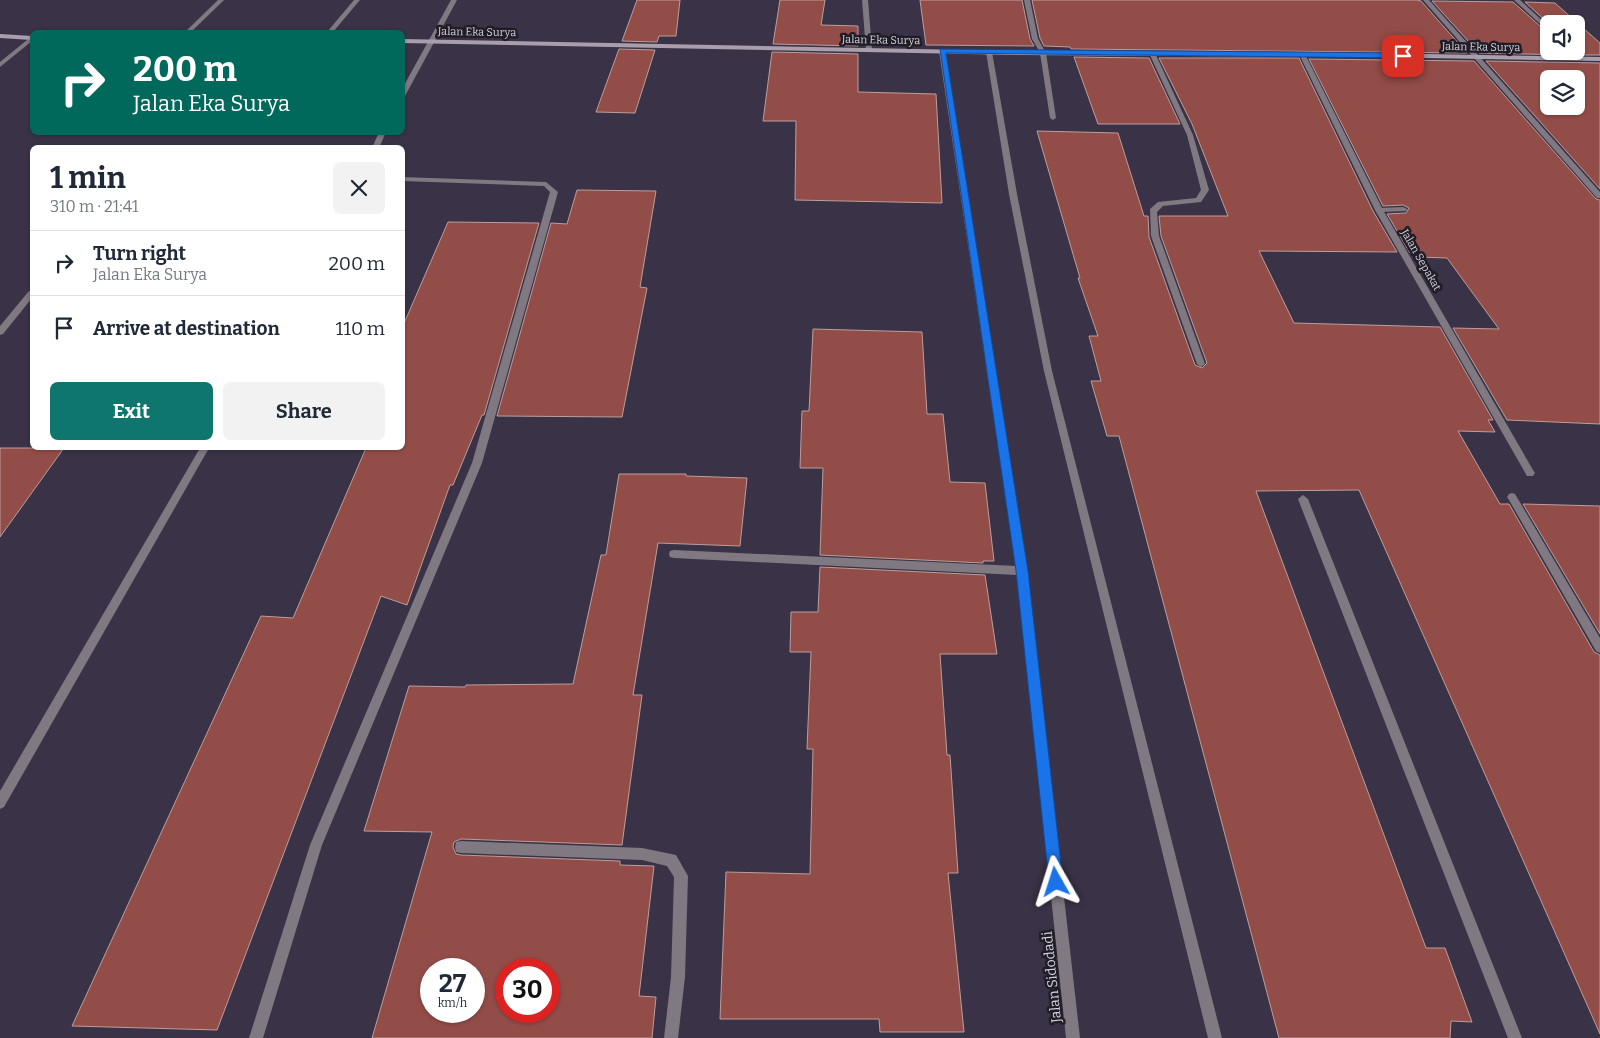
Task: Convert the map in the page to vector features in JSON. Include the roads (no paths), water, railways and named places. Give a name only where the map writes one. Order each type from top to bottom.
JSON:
[{"type":"street","points":[[190,30],[221,0]]},
{"type":"street","points":[[332,30],[357,0]]},
{"type":"street","points":[[405,90],[454,0]]},
{"type":"street","points":[[865,0],[868,50]]},
{"type":"street","points":[[1027,0],[1035,39],[1043,53],[1053,118]]},
{"type":"street","points":[[1426,0],[1600,196]]},
{"type":"street","points":[[1517,0],[1540,22]]},
{"type":"street","points":[[0,36],[30,38]]},
{"type":"street","points":[[0,66],[30,40]]},
{"type":"street","name":"Jalan Eka Surya","points":[[405,41],[1043,53],[1302,54],[1540,58]]},
{"type":"street","name":"Jalan Sidodadi","points":[[942,51],[1022,571],[1073,1038]]},
{"type":"street","points":[[989,52],[1013,194],[1048,371],[1215,1038]]},
{"type":"street","points":[[1152,53],[1190,135],[1205,190],[1198,200],[1161,204],[1152,211],[1155,236],[1201,364]]},
{"type":"street","name":"Jalan Sepakat","points":[[1302,54],[1379,210],[1530,473]]},
{"type":"street","name":"Jalan Eka Surya","points":[[1585,59],[1600,59]]},
{"type":"street","points":[[256,1038],[316,845],[477,463],[554,192],[546,184],[405,179]]},
{"type":"street","points":[[1379,210],[1403,209]]},
{"type":"street","points":[[0,332],[30,295]]},
{"type":"street","points":[[0,803],[203,450]]},
{"type":"street","points":[[1512,497],[1600,648]]},
{"type":"street","points":[[1302,499],[1515,1038]]},
{"type":"street","points":[[674,554],[1022,571]]},
{"type":"street","points":[[462,847],[642,854],[671,860],[681,876],[678,978],[671,1038]]}]
